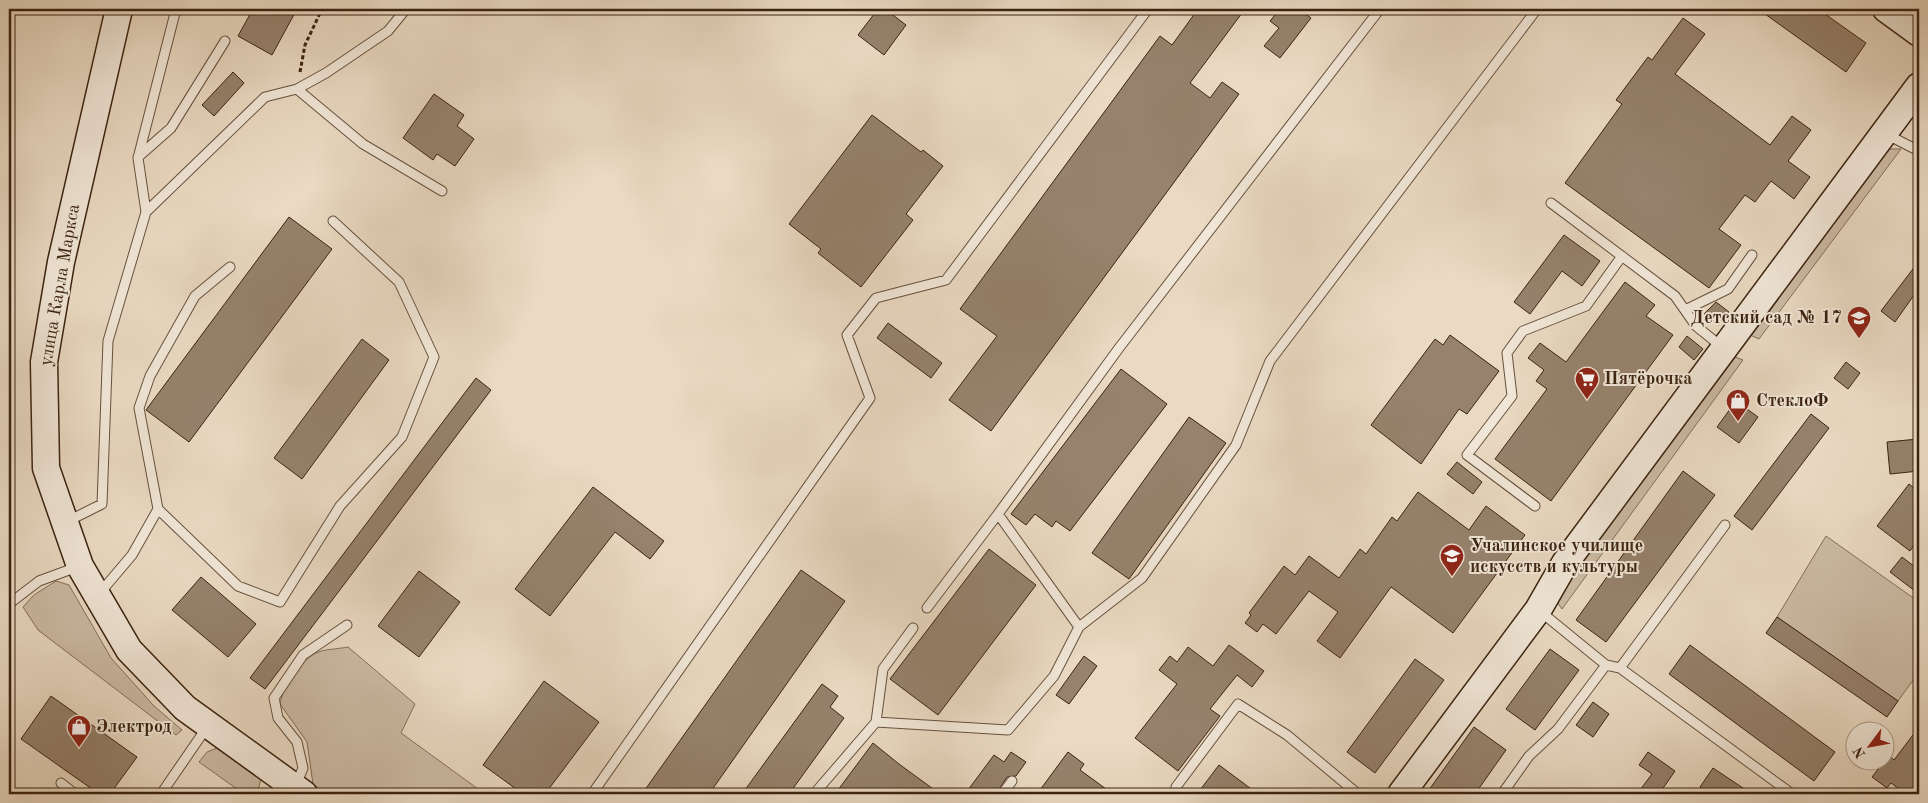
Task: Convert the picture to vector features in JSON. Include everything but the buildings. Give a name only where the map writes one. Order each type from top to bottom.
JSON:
[{"type":"main road","name":"улица Карла Маркса","points":[[119,9],[60,262],[44,362],[46,468],[80,566],[129,650],[185,708],[300,791]]},
{"type":"main road","points":[[1886,9],[1919,32]]},
{"type":"main road","points":[[1401,794],[1538,610],[1564,563],[1919,86]]},
{"type":"lane","points":[[64,524],[102,504],[108,341],[146,212],[138,158],[176,9]]},
{"type":"lane","points":[[146,212],[265,98],[297,89],[388,30],[406,9]]},
{"type":"lane","points":[[592,794],[870,398],[847,335],[876,298],[946,280],[1148,9]]},
{"type":"lane","points":[[927,608],[1119,348],[1380,9]]},
{"type":"lane","points":[[876,722],[1008,730],[1054,676],[1079,627],[1142,578],[1236,445],[1270,361],[1537,9]]},
{"type":"lane","points":[[138,158],[171,128],[225,41]]},
{"type":"lane","points":[[297,89],[362,144],[442,191]]},
{"type":"lane","points":[[1885,133],[1919,151]]},
{"type":"lane","points":[[1551,203],[1675,296],[1696,326],[1724,349]]},
{"type":"lane","points":[[230,267],[195,296],[150,376],[139,408],[158,509],[238,586],[280,602],[340,506],[402,437],[434,357],[399,282],[333,221]]},
{"type":"lane","points":[[1685,310],[1728,289],[1752,255]]},
{"type":"lane","points":[[1534,506],[1467,455],[1512,396],[1507,353],[1523,331],[1586,306],[1622,256]]},
{"type":"lane","points":[[97,596],[132,555],[158,509]]},
{"type":"lane","points":[[998,514],[1079,627]]},
{"type":"lane","points":[[1620,668],[1725,524]]},
{"type":"lane","points":[[9,604],[39,581],[80,566]]},
{"type":"lane","points":[[1538,610],[1606,665],[1620,668],[1792,794]]},
{"type":"lane","points":[[300,791],[303,768],[297,742],[278,718],[274,698],[303,655],[347,625]]},
{"type":"lane","points":[[814,794],[876,722],[883,669],[913,628]]},
{"type":"lane","points":[[1502,794],[1529,756],[1558,729],[1606,665]]},
{"type":"lane","points":[[1176,787],[1238,704],[1287,735],[1358,794]]},
{"type":"lane","points":[[161,794],[208,725]]},
{"type":"lane","points":[[1002,794],[1012,781]]},
{"type":"lane","points":[[61,783],[75,794]]},
{"type":"path","points":[[297,89],[305,45],[322,9]]},
{"type":"shaded area","points":[[1886,149],[1901,149],[1759,339],[1750,335]]},
{"type":"shaded area","points":[[1735,357],[1743,360],[1562,609],[1555,599]]},
{"type":"shaded area","points":[[1826,536],[1919,602],[1919,672],[1898,701],[1777,617]]},
{"type":"shaded area","points":[[56,581],[69,585],[111,658],[154,706],[182,730],[176,735],[38,630],[23,607],[34,595]]},
{"type":"shaded area","points":[[348,647],[415,704],[401,733],[485,794],[327,794],[313,784],[307,742],[280,704],[288,682],[304,662],[316,653]]},
{"type":"shaded area","points":[[217,748],[261,779],[257,794],[244,794],[199,762],[207,752]]},
{"type":"place","name":"Детский сад № 17","points":[[1859,339]]},
{"type":"place","name":"Пятёрочка","points":[[1587,400]]},
{"type":"place","name":"СтеклоФ","points":[[1738,422]]},
{"type":"place","name":"Учалинское училище искусств и культуры","points":[[1452,577]]},
{"type":"place","name":"Электрод","points":[[79,748]]}]
